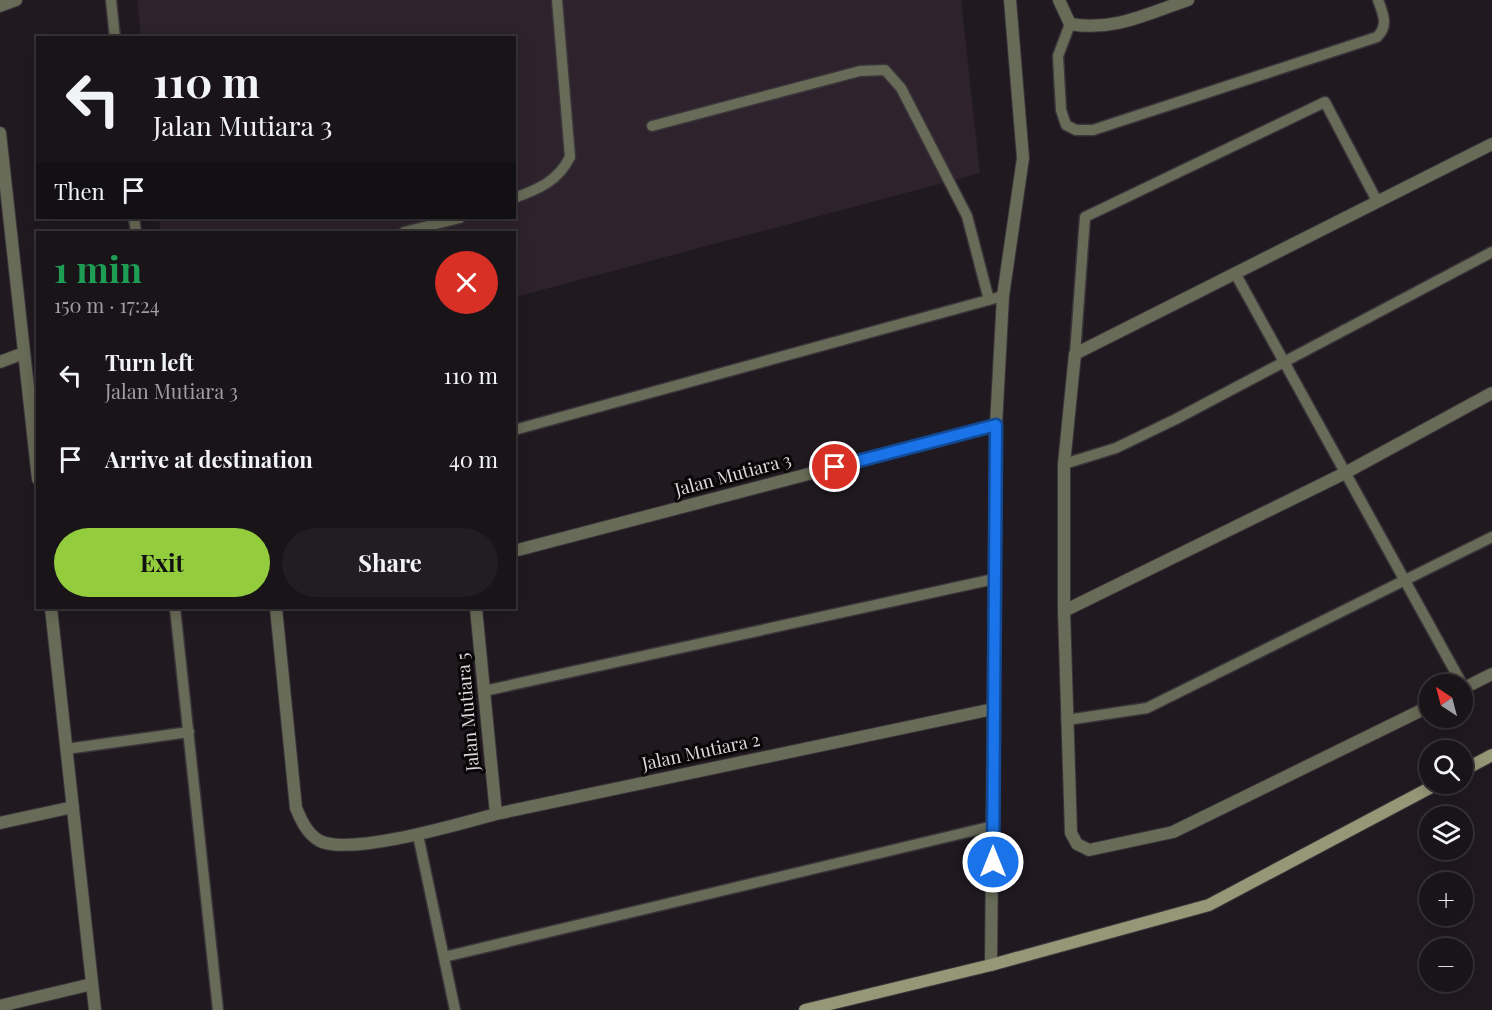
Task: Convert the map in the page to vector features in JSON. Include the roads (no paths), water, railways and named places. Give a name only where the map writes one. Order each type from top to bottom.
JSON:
[{"type":"street","points":[[0,6],[16,0]]},
{"type":"street","points":[[991,965],[996,425],[1003,296],[1023,158],[1010,0]]},
{"type":"street","points":[[1059,0],[1070,24],[1107,27],[1188,0]]},
{"type":"street","points":[[0,133],[2,175],[24,353],[32,378],[36,445]]},
{"type":"street","points":[[1419,711],[1173,832],[1089,850],[1077,844],[1071,833],[1067,720],[1064,464],[1076,354],[1492,144]]},
{"type":"street","points":[[0,362],[24,353]]},
{"type":"street","points":[[1065,611],[1345,472],[1492,393]]},
{"type":"street","name":"Jalan Mutiara 3","points":[[516,550],[996,425]]},
{"type":"street","points":[[51,609],[95,1010]]},
{"type":"street","name":"Jalan Mutiara 2","points":[[276,609],[292,788],[303,824],[317,840],[335,846],[418,835],[496,814],[993,709]]},
{"type":"street","name":"Jalan Mutiara 5","points":[[476,609],[496,814]]},
{"type":"street","points":[[1473,683],[1492,674]]},
{"type":"street","points":[[1473,765],[1492,755]]},
{"type":"street","points":[[805,1010],[991,965],[1209,905],[1419,794]]},
{"type":"street","points":[[0,823],[73,807]]},
{"type":"street","points":[[0,1006],[92,984]]},
{"type":"lane","points":[[111,0],[115,36]]},
{"type":"lane","points":[[516,197],[554,180],[563,171],[570,157],[557,0]]},
{"type":"lane","points":[[1070,24],[1058,56],[1061,110],[1066,125],[1076,130],[1093,130],[1377,37],[1383,31],[1385,20],[1378,0]]},
{"type":"lane","points":[[652,126],[860,71],[885,70],[901,88],[967,216],[989,300]]},
{"type":"lane","points":[[1076,354],[1085,217],[1325,102],[1377,201]]},
{"type":"lane","points":[[408,231],[456,219]]},
{"type":"lane","points":[[1064,464],[1116,448],[1285,363],[1492,252]]},
{"type":"lane","points":[[1235,273],[1456,674]]},
{"type":"lane","points":[[516,429],[1003,296]]},
{"type":"lane","points":[[1067,720],[1147,708],[1492,537]]},
{"type":"lane","points":[[484,691],[994,579]]},
{"type":"lane","points":[[175,609],[218,1010]]},
{"type":"lane","points":[[66,748],[189,732]]},
{"type":"lane","points":[[444,957],[993,826]]},
{"type":"lane","points":[[418,835],[455,1010]]}]
